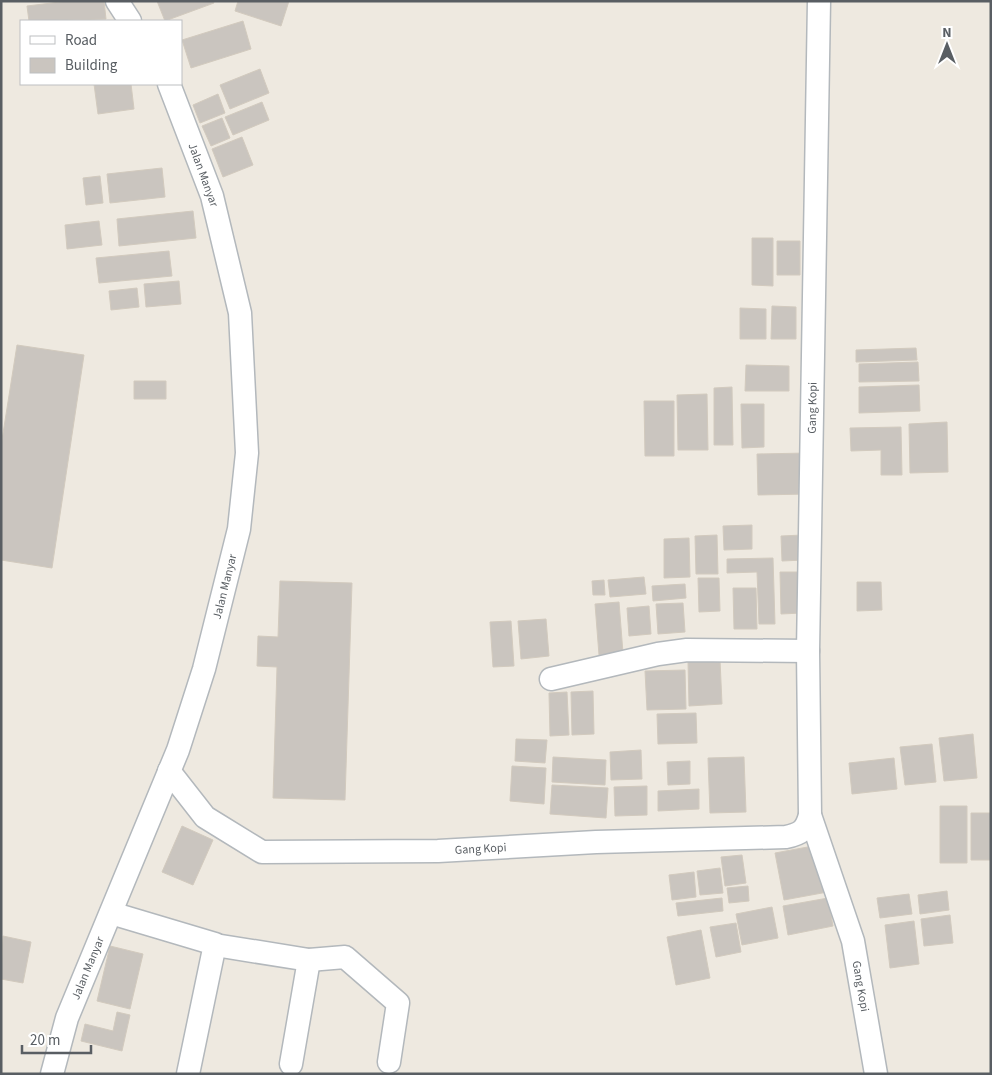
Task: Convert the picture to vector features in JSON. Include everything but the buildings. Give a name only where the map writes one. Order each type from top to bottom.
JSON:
[{"type":"street","points":[[117,1],[129,20]]},
{"type":"street","name":"Gang Kopi","points":[[169,771],[205,817],[262,852],[438,851],[596,842],[786,837],[800,835],[807,827],[810,815],[808,651],[819,1]]},
{"type":"street","name":"Jalan Manyar","points":[[52,1074],[67,1018],[169,771],[204,669],[236,539],[246,453],[240,313],[212,196],[169,85]]},
{"type":"street","points":[[551,679],[658,654],[687,650],[808,651]]},
{"type":"street","name":"Gang Kopi","points":[[810,815],[852,941],[876,1074]]},
{"type":"street","points":[[111,913],[214,945],[309,960],[346,957],[398,1003],[389,1062]]},
{"type":"street","points":[[188,1074],[214,945]]},
{"type":"street","points":[[290,1064],[309,960]]}]
